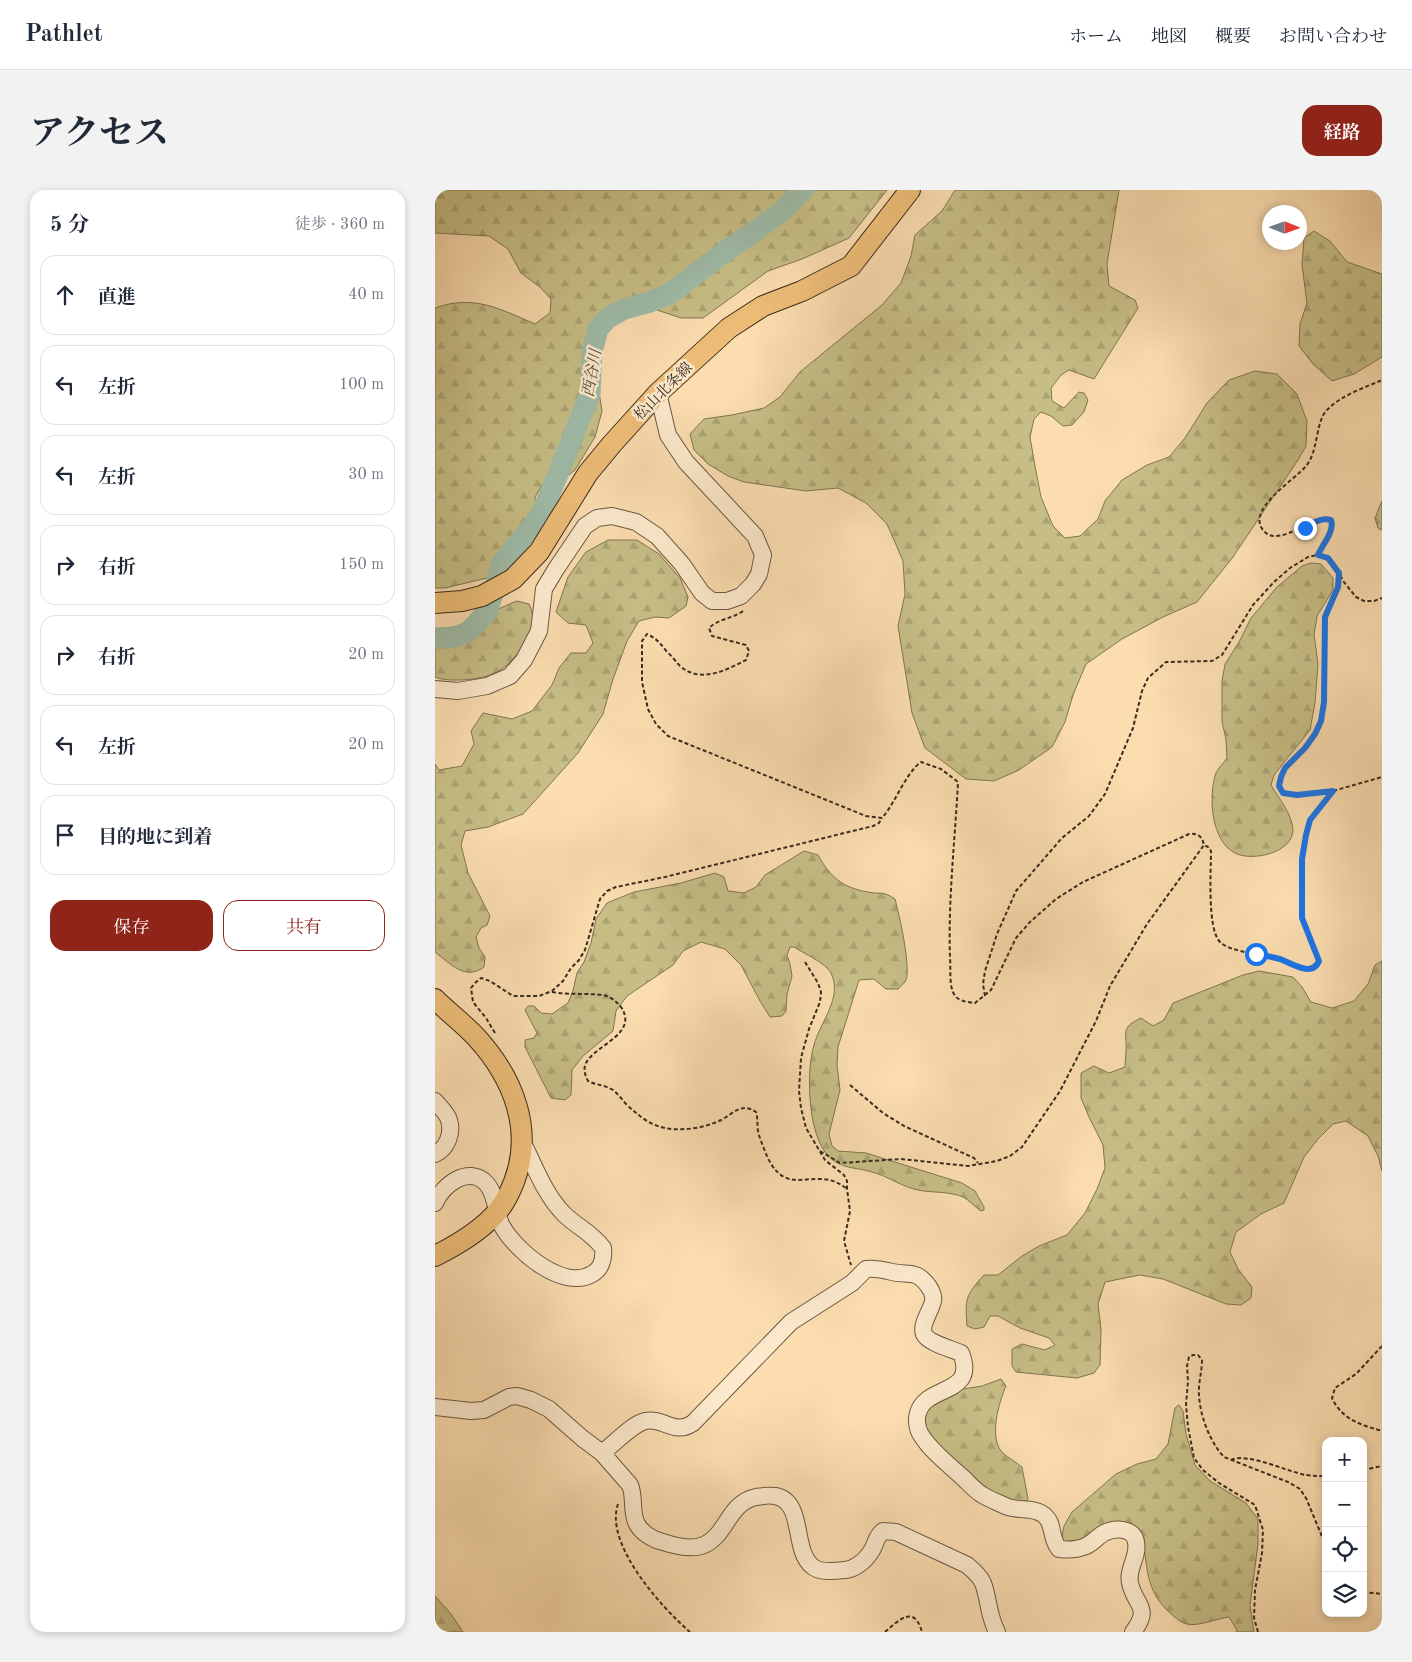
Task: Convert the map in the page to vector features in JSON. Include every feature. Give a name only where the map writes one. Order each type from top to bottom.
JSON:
[{"type":"main road","name":"松山北条線","points":[[435,603],[462,601],[482,596],[513,579],[539,552],[588,474],[657,393],[729,328],[763,306],[802,291],[851,266],[910,190]]},
{"type":"main road","points":[[435,1256],[471,1234],[498,1211],[510,1191],[519,1169],[523,1143],[519,1110],[510,1087],[497,1064],[477,1038],[436,1001]]},
{"type":"street","points":[[435,689],[458,691],[487,686],[510,676],[524,660],[539,631],[544,589],[585,526],[597,518],[613,516],[636,522],[657,536],[682,564],[701,593],[712,601],[727,601],[741,596],[753,584],[759,574],[763,555],[755,536],[686,462],[668,435],[657,393]]},
{"type":"street","points":[[435,1101],[449,1119],[451,1129],[444,1149],[435,1154]]},
{"type":"street","points":[[435,1203],[441,1191],[448,1184],[467,1176],[477,1178],[486,1182],[492,1191],[502,1225],[528,1256],[542,1266],[573,1278],[584,1279],[595,1273],[602,1263],[603,1248],[593,1236],[565,1215],[548,1195],[523,1143]]},
{"type":"street","points":[[601,1453],[638,1424],[648,1420],[679,1429],[686,1428],[791,1322],[852,1283],[866,1269],[875,1268],[919,1276],[931,1290],[933,1300],[923,1332],[927,1339],[961,1353],[965,1371],[962,1379],[923,1404],[918,1412],[917,1421],[920,1434],[938,1455],[981,1494],[1010,1508],[1037,1510],[1046,1516],[1051,1523],[1053,1542],[1059,1548],[1069,1550],[1086,1546],[1104,1533],[1115,1530],[1125,1530],[1132,1533],[1136,1541],[1137,1554],[1129,1575],[1131,1586],[1141,1605],[1142,1618],[1133,1632]]},
{"type":"street","points":[[435,1407],[471,1412],[484,1410],[509,1397],[517,1396],[549,1409],[601,1453],[630,1485],[633,1491],[633,1510],[637,1523],[643,1532],[659,1541],[677,1546],[691,1547],[704,1545],[715,1536],[739,1505],[747,1499],[761,1496],[783,1498],[789,1503],[795,1518],[804,1556],[812,1567],[824,1570],[848,1570],[858,1566],[871,1553],[877,1535],[883,1531],[896,1532],[967,1565],[976,1573],[983,1582],[992,1623],[997,1632]]},
{"type":"path","points":[[1318,555],[1331,529],[1331,520],[1318,520],[1305,528],[1272,537],[1261,528],[1259,520],[1261,510],[1271,497],[1307,465],[1313,453],[1319,427],[1326,410],[1346,396],[1382,380]]},
{"type":"path","points":[[985,996],[983,984],[985,971],[997,934],[1016,891],[1062,838],[1089,816],[1105,794],[1133,728],[1142,691],[1148,678],[1166,662],[1212,661],[1222,655],[1253,605],[1273,582],[1307,557],[1318,555],[1328,558],[1356,597],[1364,601],[1374,601],[1382,598]]},
{"type":"path","points":[[1339,573],[1338,587],[1325,617],[1324,702],[1321,721],[1305,748],[1285,768],[1279,786],[1283,793],[1297,795],[1333,791],[1382,777]]},
{"type":"path","points":[[746,608],[739,614],[717,621],[709,628],[713,636],[746,645],[749,651],[746,660],[729,669],[707,676],[692,674],[680,666],[655,637],[647,634],[642,641],[642,682],[648,710],[656,724],[668,736],[866,816],[882,818]]},
{"type":"path","points":[[552,992],[563,981],[585,950],[599,899],[607,891],[616,887],[665,877],[873,826],[879,823],[891,808],[914,767],[921,762],[941,769],[957,782],[949,908],[952,992],[957,999],[966,1002],[975,1003],[991,990],[1016,938],[1030,922],[1056,899],[1083,882],[1189,834],[1195,833],[1200,835],[1204,845],[1147,924],[1110,986],[1096,1021],[1060,1091],[1022,1147],[1010,1156],[997,1161],[968,1166],[901,1159],[840,1163],[821,1152]]},
{"type":"path","points":[[1204,845],[1211,851],[1210,887],[1213,930],[1219,941],[1230,948],[1269,956],[1302,968],[1313,968],[1319,961],[1302,918],[1302,859],[1310,820],[1333,791]]},
{"type":"path","points":[[805,962],[821,992],[820,1002],[809,1029],[801,1058],[799,1090],[801,1108],[806,1128],[825,1160],[845,1175],[851,1211],[844,1241],[850,1265],[860,1274]]},
{"type":"path","points":[[495,1034],[486,1018],[473,1002],[471,988],[481,978],[490,981],[513,996],[533,997],[552,992],[603,995],[611,998],[618,1003],[623,1011],[625,1021],[620,1032],[594,1053],[585,1063],[584,1073],[587,1081],[612,1090],[639,1116],[651,1124],[672,1129],[686,1129],[721,1120],[735,1111],[750,1108],[756,1112],[758,1131],[763,1147],[776,1172],[783,1177],[794,1180],[833,1180],[847,1189]]},
{"type":"path","points":[[850,1085],[883,1114],[904,1126],[974,1158],[978,1163]]},
{"type":"path","points":[[1382,1346],[1356,1374],[1335,1388],[1332,1398],[1347,1418],[1382,1431]]},
{"type":"path","points":[[1258,1632],[1255,1618],[1255,1590],[1262,1553],[1263,1530],[1255,1505],[1219,1484],[1203,1470],[1194,1458],[1185,1405],[1189,1357],[1198,1355],[1201,1360],[1199,1394],[1201,1408],[1207,1429],[1218,1452],[1224,1457],[1288,1482],[1300,1489],[1306,1498],[1322,1536]]},
{"type":"path","points":[[1231,1460],[1234,1458],[1247,1458],[1306,1475],[1322,1476]]},
{"type":"path","points":[[1367,1469],[1382,1466]]},
{"type":"path","points":[[630,1485],[621,1498],[617,1509],[620,1537],[625,1554],[661,1602],[679,1623],[690,1632]]},
{"type":"path","points":[[1367,1592],[1382,1594]]},
{"type":"path","points":[[885,1632],[900,1619],[908,1616],[919,1622],[922,1632]]},
{"type":"green space","points":[[435,190],[887,190],[849,238],[802,259],[768,271],[703,318],[681,318],[654,309],[626,315],[600,334],[595,367],[602,411],[595,437],[575,470],[560,482],[542,485],[535,497],[538,521],[517,555],[487,578],[445,588],[435,588],[435,308],[462,302],[475,303],[487,305],[535,324],[550,313],[551,299],[540,287],[521,273],[508,249],[489,236],[435,233]]},
{"type":"green space","points":[[955,190],[1119,190],[1107,264],[1109,286],[1135,300],[1138,308],[1094,379],[1069,370],[1061,375],[1051,388],[1052,401],[1064,408],[1079,392],[1084,393],[1088,400],[1084,412],[1072,425],[1063,426],[1051,416],[1041,412],[1034,419],[1030,437],[1041,497],[1053,526],[1065,538],[1080,536],[1098,519],[1105,501],[1122,480],[1147,465],[1169,457],[1185,438],[1207,403],[1229,380],[1255,371],[1277,374],[1297,394],[1307,421],[1306,446],[1298,460],[1233,557],[1197,602],[1163,617],[1122,639],[1086,664],[1073,695],[1065,722],[1052,747],[1019,770],[994,781],[966,779],[925,748],[912,713],[898,626],[905,594],[903,561],[887,524],[866,503],[838,488],[806,491],[744,482],[728,476],[708,464],[694,450],[690,434],[704,419],[764,408],[780,397],[800,372],[882,305],[901,283],[911,256],[915,235],[942,211]]},
{"type":"green space","points":[[1314,231],[1330,241],[1347,262],[1382,274],[1382,357],[1354,374],[1332,381],[1313,364],[1299,346],[1300,324],[1307,303],[1302,265],[1303,250],[1307,250],[1307,236]]},
{"type":"green space","points":[[1382,501],[1382,530],[1378,528],[1375,518]]},
{"type":"green space","points":[[608,540],[637,540],[659,554],[680,578],[688,597],[686,606],[669,618],[655,617],[639,621],[627,641],[603,714],[578,753],[523,814],[488,827],[465,831],[461,845],[468,873],[490,916],[487,925],[481,928],[476,937],[479,948],[485,957],[484,967],[477,971],[464,972],[435,952],[435,764],[439,770],[462,766],[474,744],[471,731],[483,713],[512,719],[532,711],[552,685],[559,668],[571,653],[586,653],[593,643],[586,625],[568,623],[556,612],[568,577],[586,552]]},
{"type":"green space","points":[[1311,563],[1321,564],[1333,578],[1333,590],[1317,616],[1314,635],[1318,664],[1315,703],[1310,730],[1274,775],[1271,785],[1290,817],[1293,829],[1287,844],[1279,850],[1261,856],[1242,856],[1227,847],[1221,839],[1213,817],[1212,794],[1216,773],[1227,758],[1226,739],[1222,722],[1222,681],[1225,664],[1251,618],[1277,587],[1302,566]]},
{"type":"green space","points":[[517,601],[529,604],[532,613],[532,623],[526,642],[514,658],[499,671],[485,677],[449,680],[435,677],[435,629],[467,623]]},
{"type":"green space","points":[[804,851],[818,855],[827,870],[851,888],[884,894],[895,899],[907,964],[906,980],[898,989],[886,989],[874,979],[859,980],[838,1047],[837,1065],[840,1090],[829,1134],[832,1146],[838,1151],[866,1153],[962,1183],[975,1191],[984,1210],[981,1211],[965,1198],[958,1195],[912,1189],[878,1174],[841,1165],[830,1158],[825,1152],[819,1142],[815,1129],[809,1085],[811,1056],[817,1036],[832,1001],[834,982],[828,969],[814,958],[794,947],[790,947],[787,955],[792,976],[787,994],[786,1011],[782,1016],[770,1017],[741,965],[725,949],[701,942],[683,951],[673,965],[627,996],[616,1011],[613,1031],[583,1056],[572,1070],[571,1095],[565,1100],[551,1098],[525,1047],[525,1040],[534,1038],[537,1033],[525,1010],[528,1006],[534,1006],[541,1013],[552,1014],[568,1003],[577,973],[584,962],[591,943],[596,919],[607,903],[634,892],[681,883],[715,873],[724,877],[728,891],[744,893],[756,887],[765,875]]},
{"type":"green space","points":[[1382,961],[1382,1171],[1378,1156],[1368,1136],[1346,1121],[1333,1124],[1304,1157],[1284,1203],[1261,1214],[1236,1232],[1230,1252],[1238,1269],[1252,1287],[1251,1298],[1241,1305],[1226,1304],[1163,1279],[1140,1275],[1105,1282],[1098,1304],[1101,1329],[1100,1365],[1094,1373],[1077,1378],[1016,1372],[1012,1366],[1012,1349],[1022,1344],[1045,1350],[1055,1345],[1049,1338],[1020,1328],[998,1316],[990,1316],[984,1327],[975,1329],[967,1326],[966,1304],[968,1298],[973,1288],[984,1275],[998,1275],[1022,1256],[1039,1246],[1067,1235],[1085,1213],[1105,1168],[1103,1145],[1081,1098],[1081,1073],[1094,1066],[1109,1073],[1125,1067],[1126,1031],[1130,1025],[1141,1018],[1153,1026],[1164,1020],[1173,1003],[1243,975],[1259,971],[1293,977],[1311,1002],[1332,1008],[1354,1001],[1368,984],[1375,965]]},
{"type":"green space","points":[[1001,1379],[1006,1386],[1000,1401],[996,1420],[996,1439],[1003,1453],[1022,1467],[1028,1499],[1025,1504],[995,1499],[952,1466],[921,1423],[932,1402],[957,1390],[982,1386]]},
{"type":"green space","points":[[1179,1405],[1183,1411],[1186,1434],[1195,1465],[1210,1481],[1246,1503],[1258,1519],[1258,1544],[1250,1605],[1254,1632],[1236,1632],[1237,1630],[1229,1617],[1191,1625],[1183,1623],[1171,1614],[1162,1605],[1151,1586],[1141,1533],[1132,1526],[1067,1549],[1061,1540],[1064,1526],[1072,1512],[1116,1474],[1137,1464],[1156,1459],[1168,1444],[1175,1408]]},
{"type":"green space","points":[[435,1596],[451,1614],[463,1632],[435,1632]]},
{"type":"waterway","name":"西谷川","points":[[435,638],[456,637],[469,631],[476,624],[488,610],[502,563],[540,516],[590,394],[592,352],[598,329],[608,318],[624,309],[650,302],[669,294],[782,211],[803,190]]},
{"type":"route","points":[[1256,954],[1269,956],[1302,968],[1313,968],[1319,961],[1302,918],[1302,859],[1310,820],[1333,791],[1311,795],[1297,795],[1283,793],[1279,786],[1285,768],[1305,748],[1321,721],[1324,702],[1325,617],[1338,587],[1339,573],[1337,568],[1328,558],[1318,555],[1331,529],[1331,520],[1318,520],[1305,528]]}]
